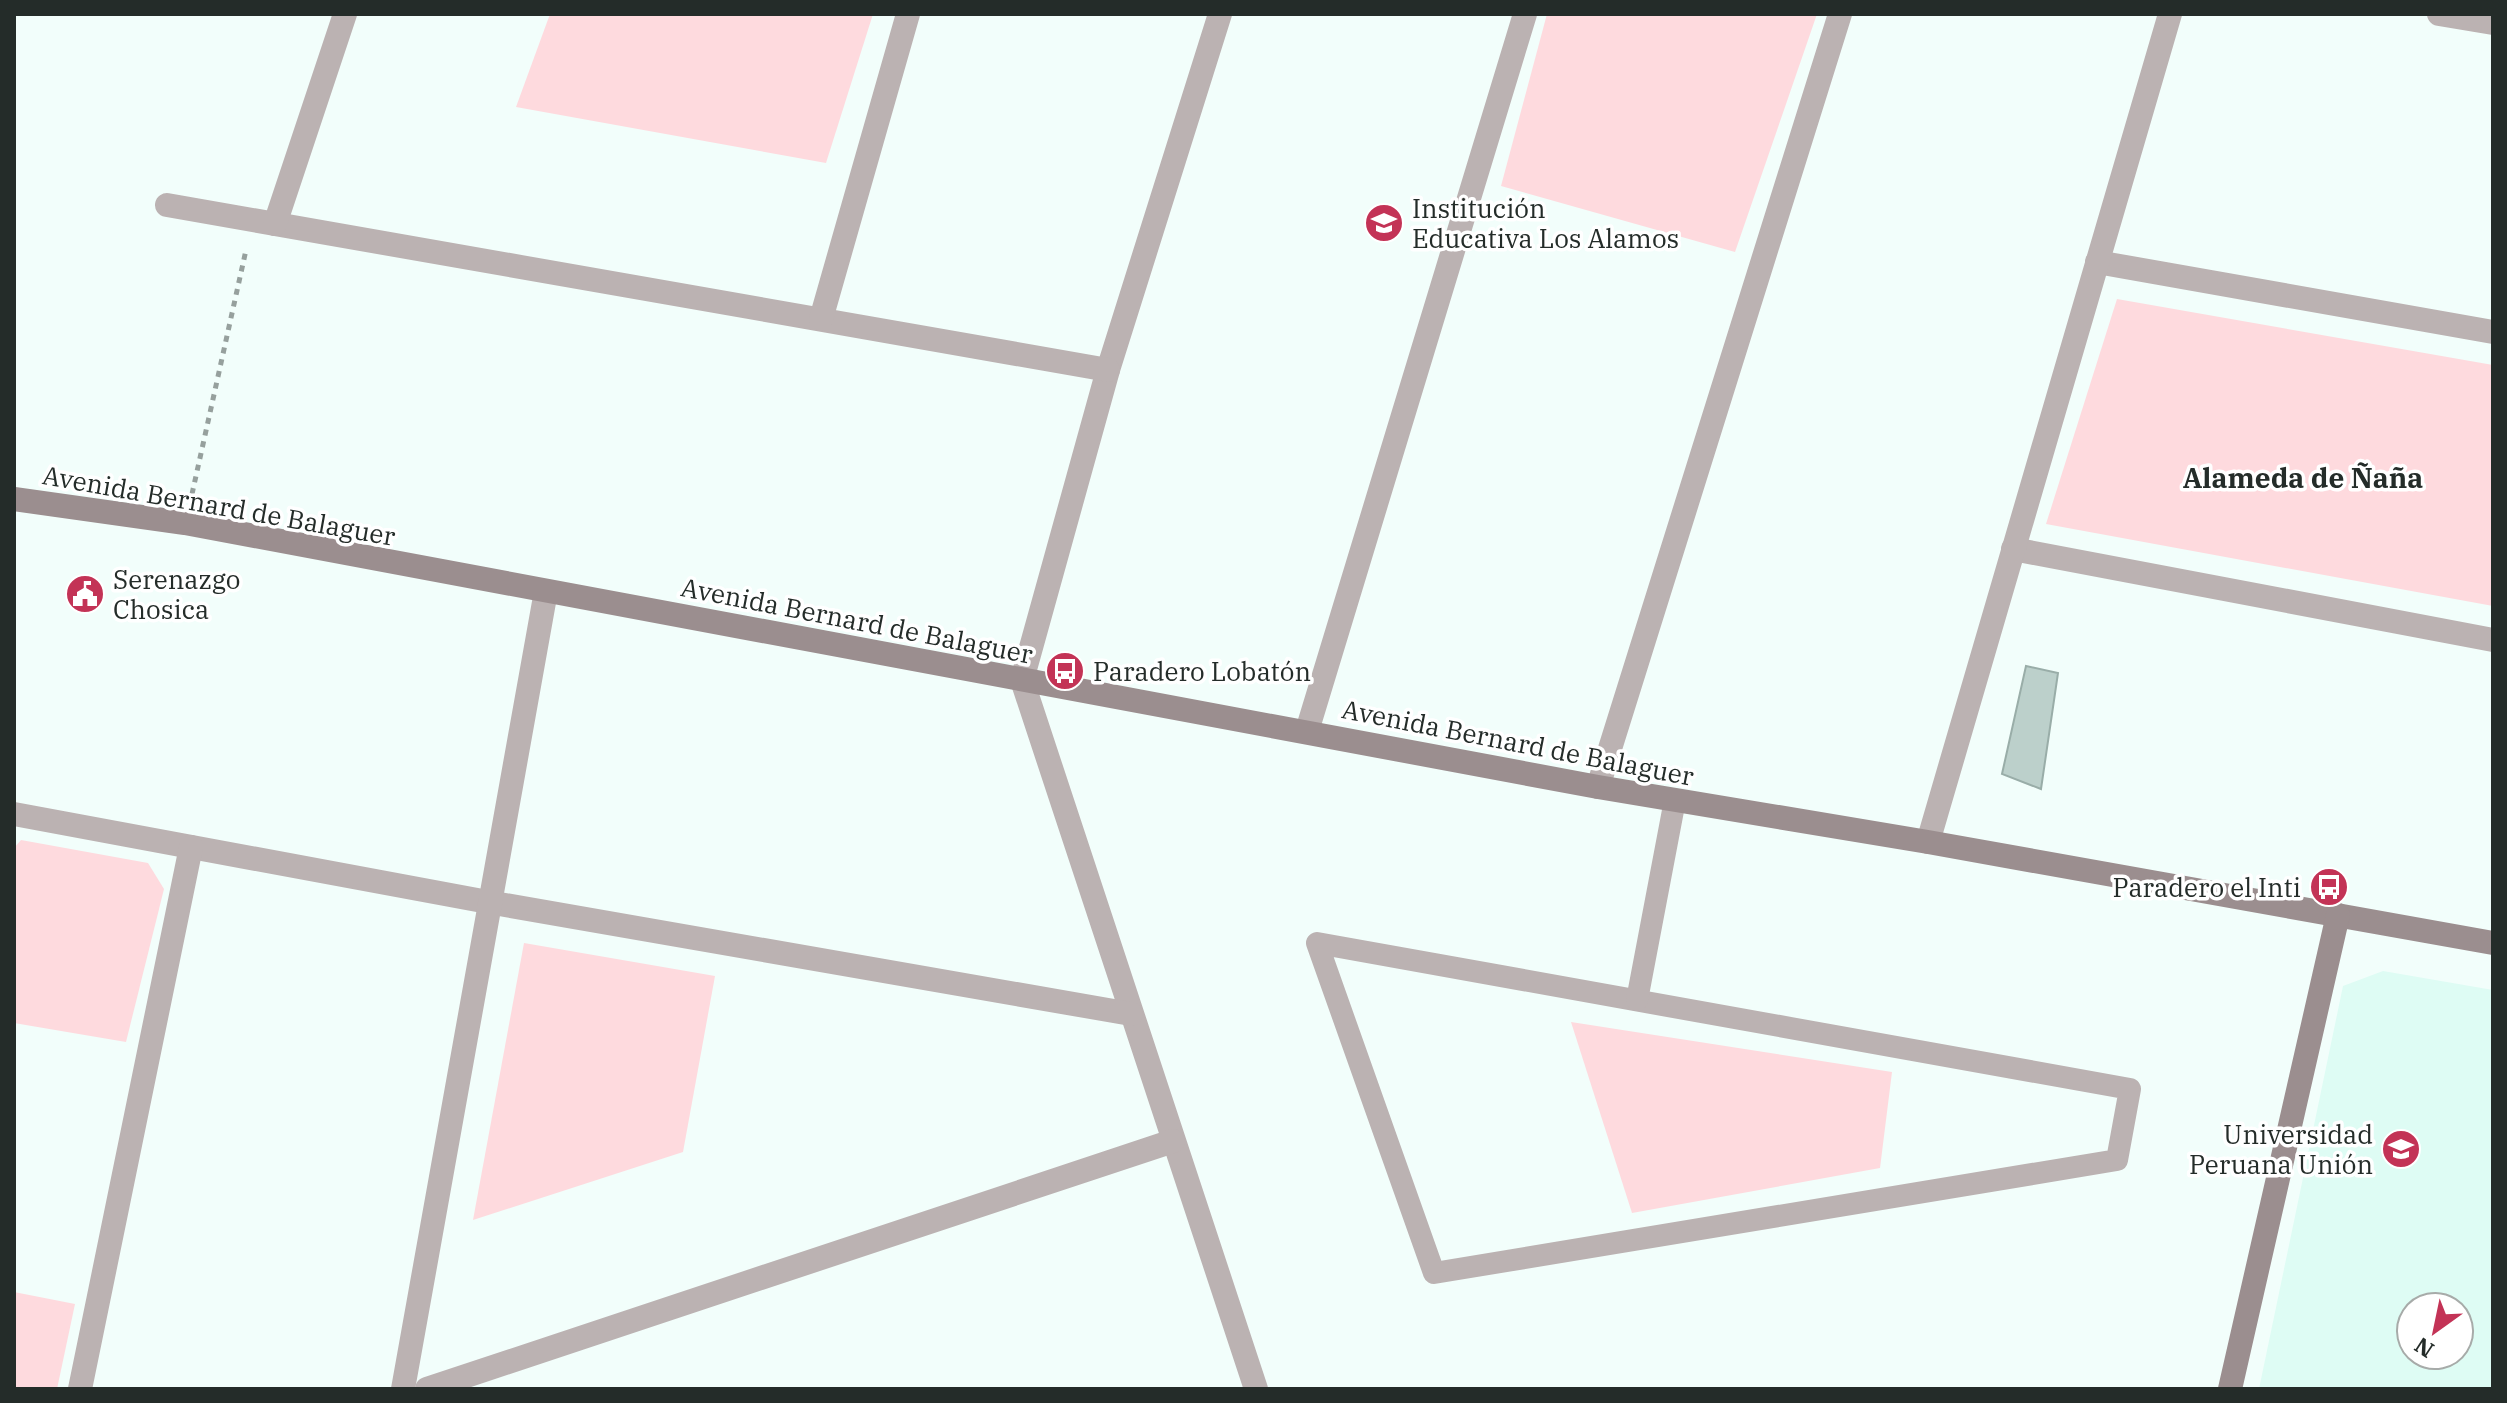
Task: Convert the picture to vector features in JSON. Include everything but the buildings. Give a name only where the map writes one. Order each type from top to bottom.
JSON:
[{"type":"street","points":[[264,222],[345,14]]},
{"type":"street","points":[[821,319],[908,14]]},
{"type":"street","points":[[1220,14],[1108,370],[1022,680],[1256,1389]]},
{"type":"street","points":[[1307,731],[1525,14]]},
{"type":"street","points":[[1598,787],[1840,14]]},
{"type":"street","points":[[1928,842],[2170,14]]},
{"type":"street","points":[[2439,14],[2493,23]]},
{"type":"street","points":[[167,205],[1108,370]]},
{"type":"street","points":[[2097,262],[2493,332]]},
{"type":"street","name":"Avenida Bernard de Balaguer","points":[[14,499],[185,523],[1598,787],[1928,842],[2493,943]]},
{"type":"street","points":[[2013,549],[2493,640]]},
{"type":"street","points":[[403,1389],[546,591]]},
{"type":"street","points":[[14,814],[488,902],[1131,1014]]},
{"type":"street","points":[[80,1389],[191,847]]},
{"type":"street","points":[[2230,1389],[2338,915]]},
{"type":"street","points":[[427,1389],[1173,1141]]},
{"type":"lane","points":[[1637,1000],[1675,800]]},
{"type":"lane","points":[[1317,943],[1637,1000],[2130,1089],[2117,1160],[1434,1273],[1317,943]]},
{"type":"path","points":[[185,523],[264,222]]},
{"type":"shaded area","points":[[550,14],[873,14],[826,163],[516,107]]},
{"type":"shaded area","points":[[1547,14],[1817,14],[1735,252],[1501,186]]},
{"type":"shaded area","points":[[2117,299],[2493,365],[2493,606],[2046,524]]},
{"type":"shaded area","points":[[21,840],[148,863],[164,889],[126,1042],[14,1023],[14,848]]},
{"type":"shaded area","points":[[524,943],[715,976],[683,1152],[473,1220]]},
{"type":"shaded area","name":"Universidad Peruana Unión","points":[[2383,971],[2493,990],[2493,1389],[2259,1389],[2343,986]]},
{"type":"shaded area","points":[[1571,1022],[1892,1072],[1880,1168],[1632,1213]]},
{"type":"shaded area","points":[[14,1292],[75,1304],[57,1389],[14,1389]]},
{"type":"place","name":"Institución Educativa Los Alamos","points":[[1384,223]]},
{"type":"place","name":"Serenazgo Chosica","points":[[85,594]]},
{"type":"place","name":"Paradero Lobatón","points":[[1065,671]]},
{"type":"place","name":"Paradero el Inti","points":[[2329,887]]},
{"type":"place","name":"Universidad Peruana Unión","points":[[2401,1149]]},
{"type":"district","name":"Alameda de Ñaña","points":[[2303,477]]}]
